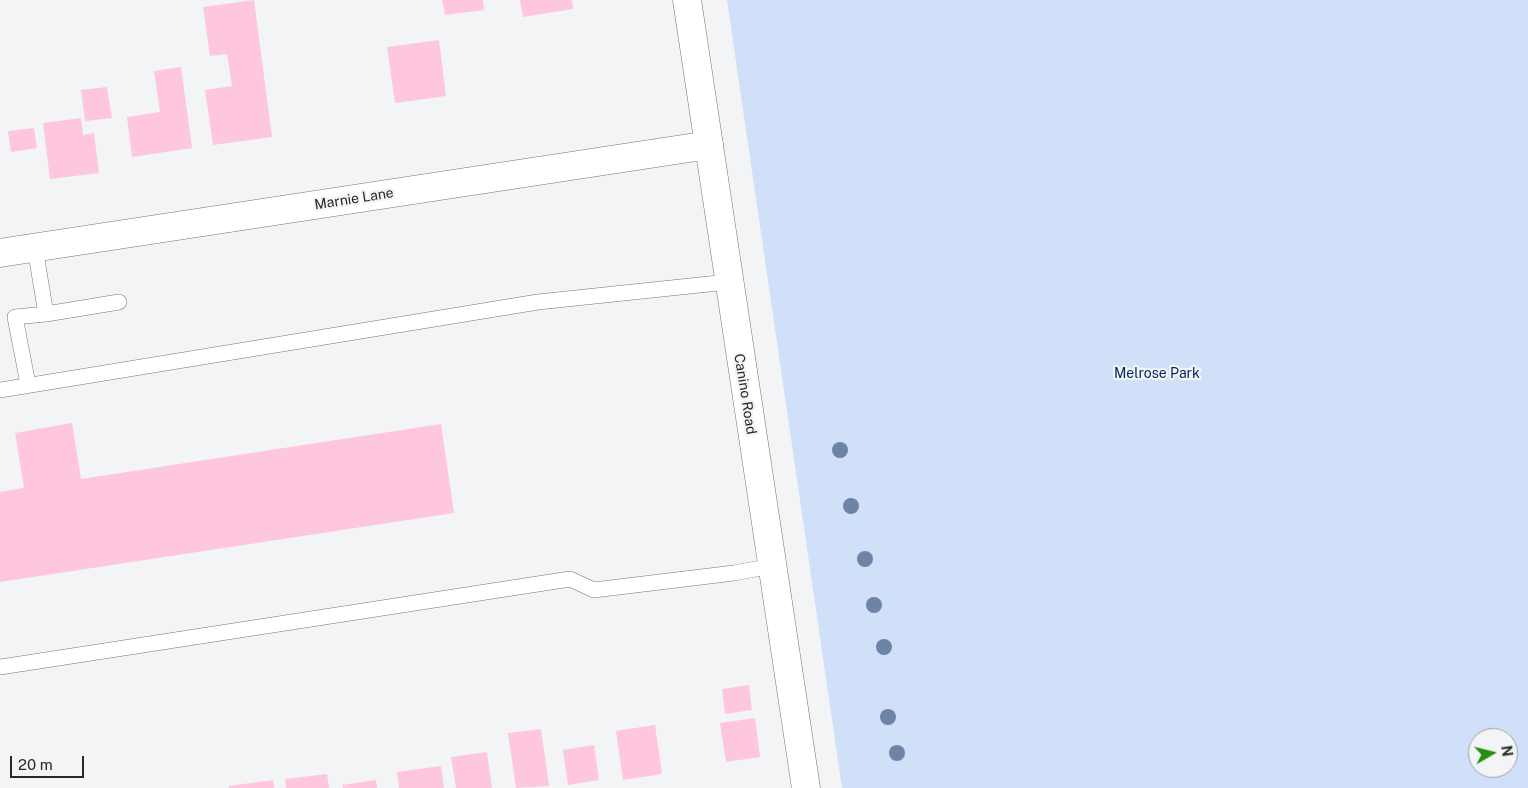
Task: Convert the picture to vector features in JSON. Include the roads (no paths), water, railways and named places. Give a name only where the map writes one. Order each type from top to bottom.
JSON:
[{"type":"street","name":"Canino Road","points":[[687,0],[728,282],[806,788]]},
{"type":"street","name":"Marnie Lane","points":[[0,253],[709,145]]},
{"type":"lane","points":[[34,248],[46,314]]},
{"type":"lane","points":[[0,390],[538,302],[728,282]]},
{"type":"lane","points":[[28,384],[16,317],[119,302]]},
{"type":"lane","points":[[0,667],[570,579],[594,590],[734,573],[772,566]]},
{"type":"park label","name":"Melrose Park","points":[[1157,374]]}]
